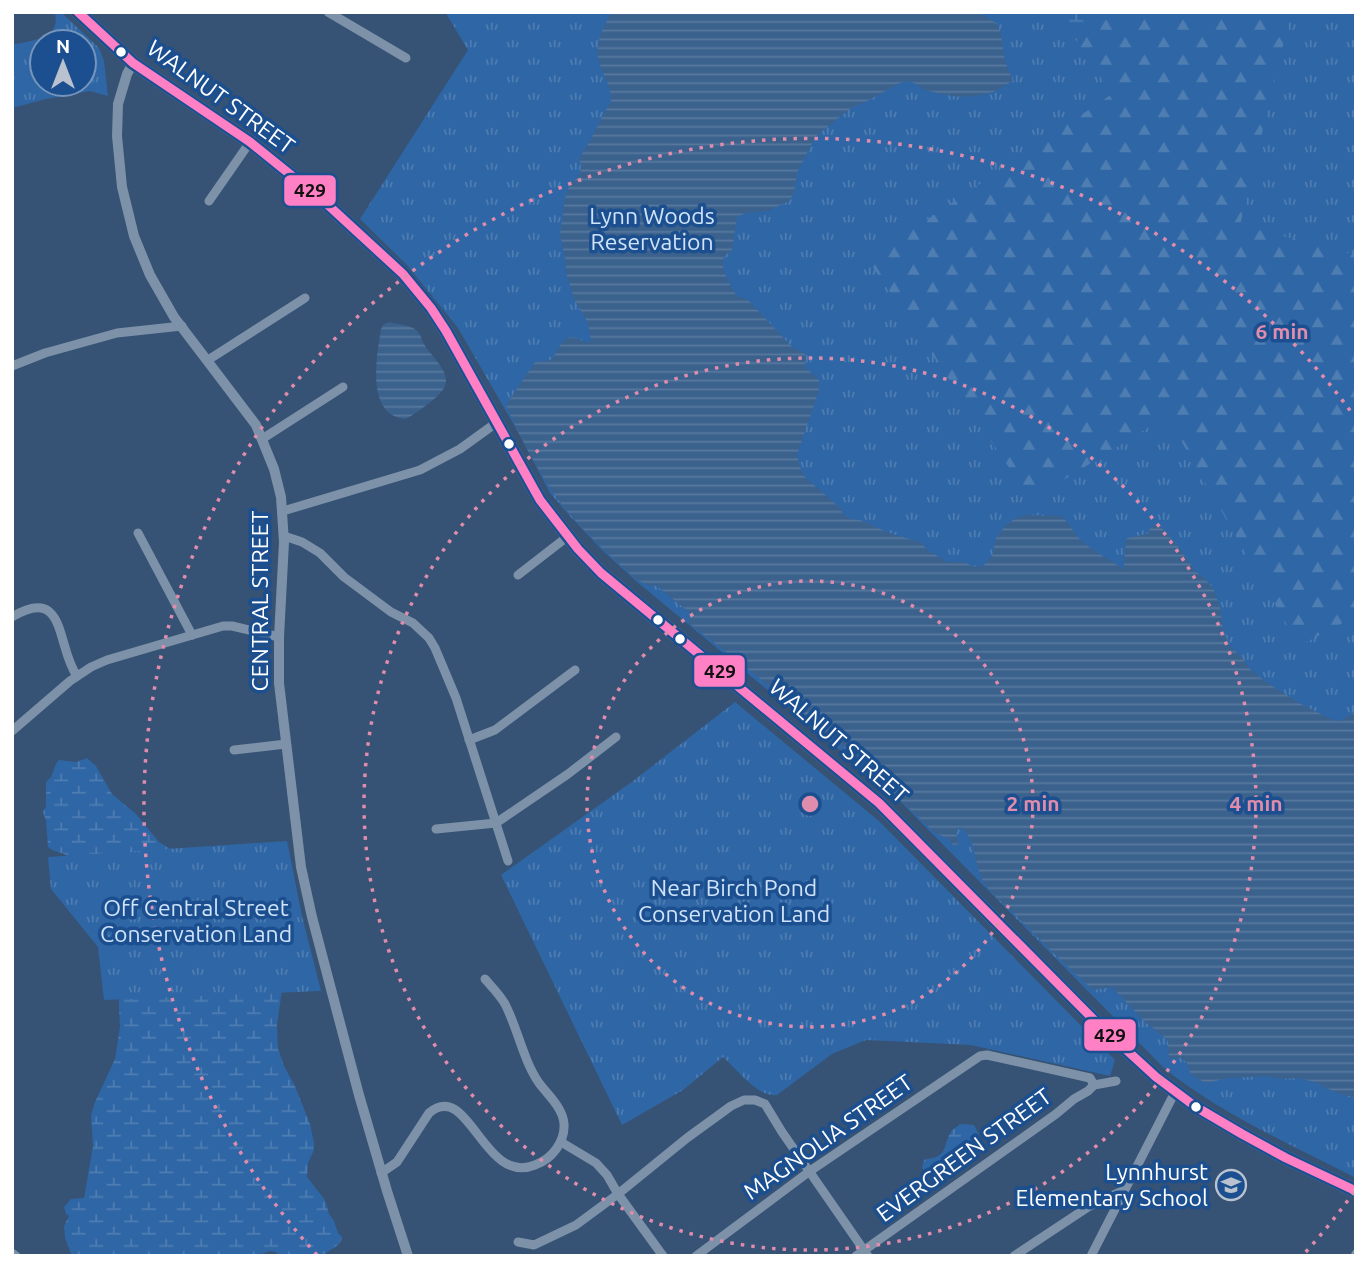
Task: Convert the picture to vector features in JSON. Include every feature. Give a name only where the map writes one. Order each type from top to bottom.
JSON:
[{"type":"main road","name":"WALNUT STREET","points":[[78,12],[133,63],[250,142],[328,205],[403,274],[446,331],[540,500],[568,537],[608,579],[879,803],[1142,1065],[1207,1114],[1356,1191]]},
{"type":"street","points":[[328,12],[406,58]]},
{"type":"street","name":"CENTRAL STREET","points":[[133,63],[118,104],[117,136],[122,187],[134,236],[149,275],[174,317],[256,425],[274,469],[281,497],[284,536],[279,683],[307,899],[382,1173],[408,1256]]},
{"type":"street","points":[[209,201],[250,142]]},
{"type":"street","points":[[208,360],[304,298]]},
{"type":"street","points":[[12,366],[45,353],[117,333],[182,326]]},
{"type":"street","points":[[262,439],[343,387]]},
{"type":"street","points":[[283,511],[420,470],[452,454],[496,423]]},
{"type":"street","points":[[138,533],[192,635]]},
{"type":"street","points":[[284,536],[302,542],[320,553],[344,577],[391,612],[413,623],[429,638],[456,698],[508,861]]},
{"type":"street","points":[[518,575],[568,537]]},
{"type":"street","points":[[12,617],[28,608],[42,607],[48,611],[55,618],[70,665],[77,676]]},
{"type":"street","points":[[12,731],[77,676],[107,660],[228,626],[279,637]]},
{"type":"street","points":[[469,740],[495,730],[575,670]]},
{"type":"street","points":[[436,829],[496,823],[568,774],[616,737]]},
{"type":"street","points":[[234,750],[286,744]]},
{"type":"street","points":[[382,1173],[397,1162],[429,1113],[437,1107],[449,1106],[460,1112],[501,1161],[517,1168],[534,1166],[549,1157],[561,1142],[564,1122],[555,1102],[538,1081],[504,1002],[485,979]]},
{"type":"street","name":"MAGNOLIA STREET","points":[[696,1256],[810,1171],[971,1060],[987,1055],[1090,1078],[1094,1085]]},
{"type":"street","points":[[1094,1085],[1116,1081]]},
{"type":"street","name":"EVERGREEN STREET","points":[[863,1254],[1094,1085]]},
{"type":"street","points":[[1091,1256],[1175,1092]]},
{"type":"street","points":[[518,1242],[534,1245],[576,1225],[730,1106],[744,1100],[755,1100],[765,1104],[863,1254]]},
{"type":"street","points":[[561,1142],[596,1163],[607,1175],[663,1256]]},
{"type":"street","points":[[1014,1256],[1088,1207],[1124,1190]]},
{"type":"green space","points":[[55,12],[62,13],[78,28],[54,28]]},
{"type":"green space","name":"Lynn Woods Reservation","points":[[445,12],[1057,12],[1112,94],[868,260],[1031,500],[1167,416],[1299,646],[1356,616],[1356,1178],[1234,1115],[1165,1069],[892,793],[636,581],[601,549],[550,493],[458,328],[407,265],[360,219],[468,50]]},
{"type":"green space","points":[[974,12],[1356,12],[1356,711],[1045,515],[724,256]]},
{"type":"green space","points":[[1077,12],[1096,12],[1087,32],[1072,49],[1058,19],[1069,20]]},
{"type":"green space","points":[[1291,12],[1356,12],[1356,255],[1240,225]]},
{"type":"green space","points":[[28,42],[28,98],[52,98],[12,108],[12,45]]},
{"type":"green space","points":[[98,47],[104,61],[108,96],[98,93]]},
{"type":"green space","name":"Near Birch Pond Conservation Land","points":[[735,702],[879,821],[1115,1060],[1110,1076],[971,1045],[866,1040],[832,1054],[777,1095],[762,1092],[723,1057],[683,1090],[622,1125],[501,875],[633,781]]},
{"type":"green space","points":[[87,758],[96,766],[112,794],[136,814],[159,842],[177,853],[282,990],[277,1025],[278,1048],[310,1124],[314,1150],[308,1163],[307,1177],[325,1200],[329,1214],[342,1237],[337,1246],[323,1256],[278,1256],[276,1252],[270,1251],[243,1256],[72,1256],[65,1238],[64,1226],[69,1216],[64,1207],[71,1199],[84,1198],[93,1146],[91,1115],[115,1059],[120,1027],[118,985],[68,856],[48,847],[43,812],[46,806],[46,782],[59,760],[76,762]]},
{"type":"green space","name":"Off Central Street Conservation Land","points":[[287,841],[321,991],[104,1000],[98,947],[51,889],[48,857]]},
{"type":"green space","points":[[960,1124],[974,1125],[980,1139],[977,1146],[958,1158],[949,1173],[926,1172],[922,1168],[924,1160],[942,1153],[951,1132]]},
{"type":"shaded area","name":"Lynn Woods Reservation","points":[[612,12],[974,12],[991,19],[998,27],[1005,61],[1013,81],[993,92],[966,97],[939,94],[908,81],[851,108],[815,137],[797,173],[794,193],[789,201],[768,211],[745,213],[737,217],[732,250],[723,262],[725,272],[737,296],[748,300],[793,348],[805,354],[805,367],[819,380],[819,390],[797,455],[804,476],[850,519],[860,520],[922,543],[926,549],[947,562],[964,562],[980,567],[992,556],[996,538],[1005,526],[1016,518],[1027,515],[1061,516],[1084,543],[1123,569],[1127,538],[1147,534],[1152,526],[1159,525],[1195,571],[1213,588],[1220,607],[1223,630],[1230,646],[1250,669],[1301,704],[1331,719],[1341,721],[1356,711],[1356,1098],[1298,1078],[1266,1076],[1229,1078],[1205,1083],[1191,1074],[1187,1063],[1181,1058],[1169,1059],[1168,1040],[1145,1022],[1112,987],[1093,990],[992,892],[981,878],[966,832],[960,827],[958,829],[956,835],[959,844],[953,845],[949,839],[935,833],[840,744],[819,730],[768,685],[689,623],[690,613],[657,586],[637,580],[589,535],[555,494],[532,457],[506,405],[535,362],[552,359],[568,338],[587,343],[591,341],[588,323],[575,301],[567,276],[560,234],[569,186],[580,175],[579,159],[611,102],[598,58],[598,44]]},
{"type":"shaded area","points":[[390,322],[418,332],[446,377],[445,387],[441,392],[406,419],[393,415],[384,407],[379,396],[377,354],[381,329],[384,324]]},
{"type":"transit line","name":"429","points":[[78,12],[133,63],[250,142],[328,205],[403,274],[446,331],[540,500],[578,549],[601,573],[879,803],[1096,1022],[1156,1077],[1196,1107],[1242,1134],[1356,1191]]},
{"type":"place","name":"Lynnhurst Elementary School","points":[[1231,1185]]}]
